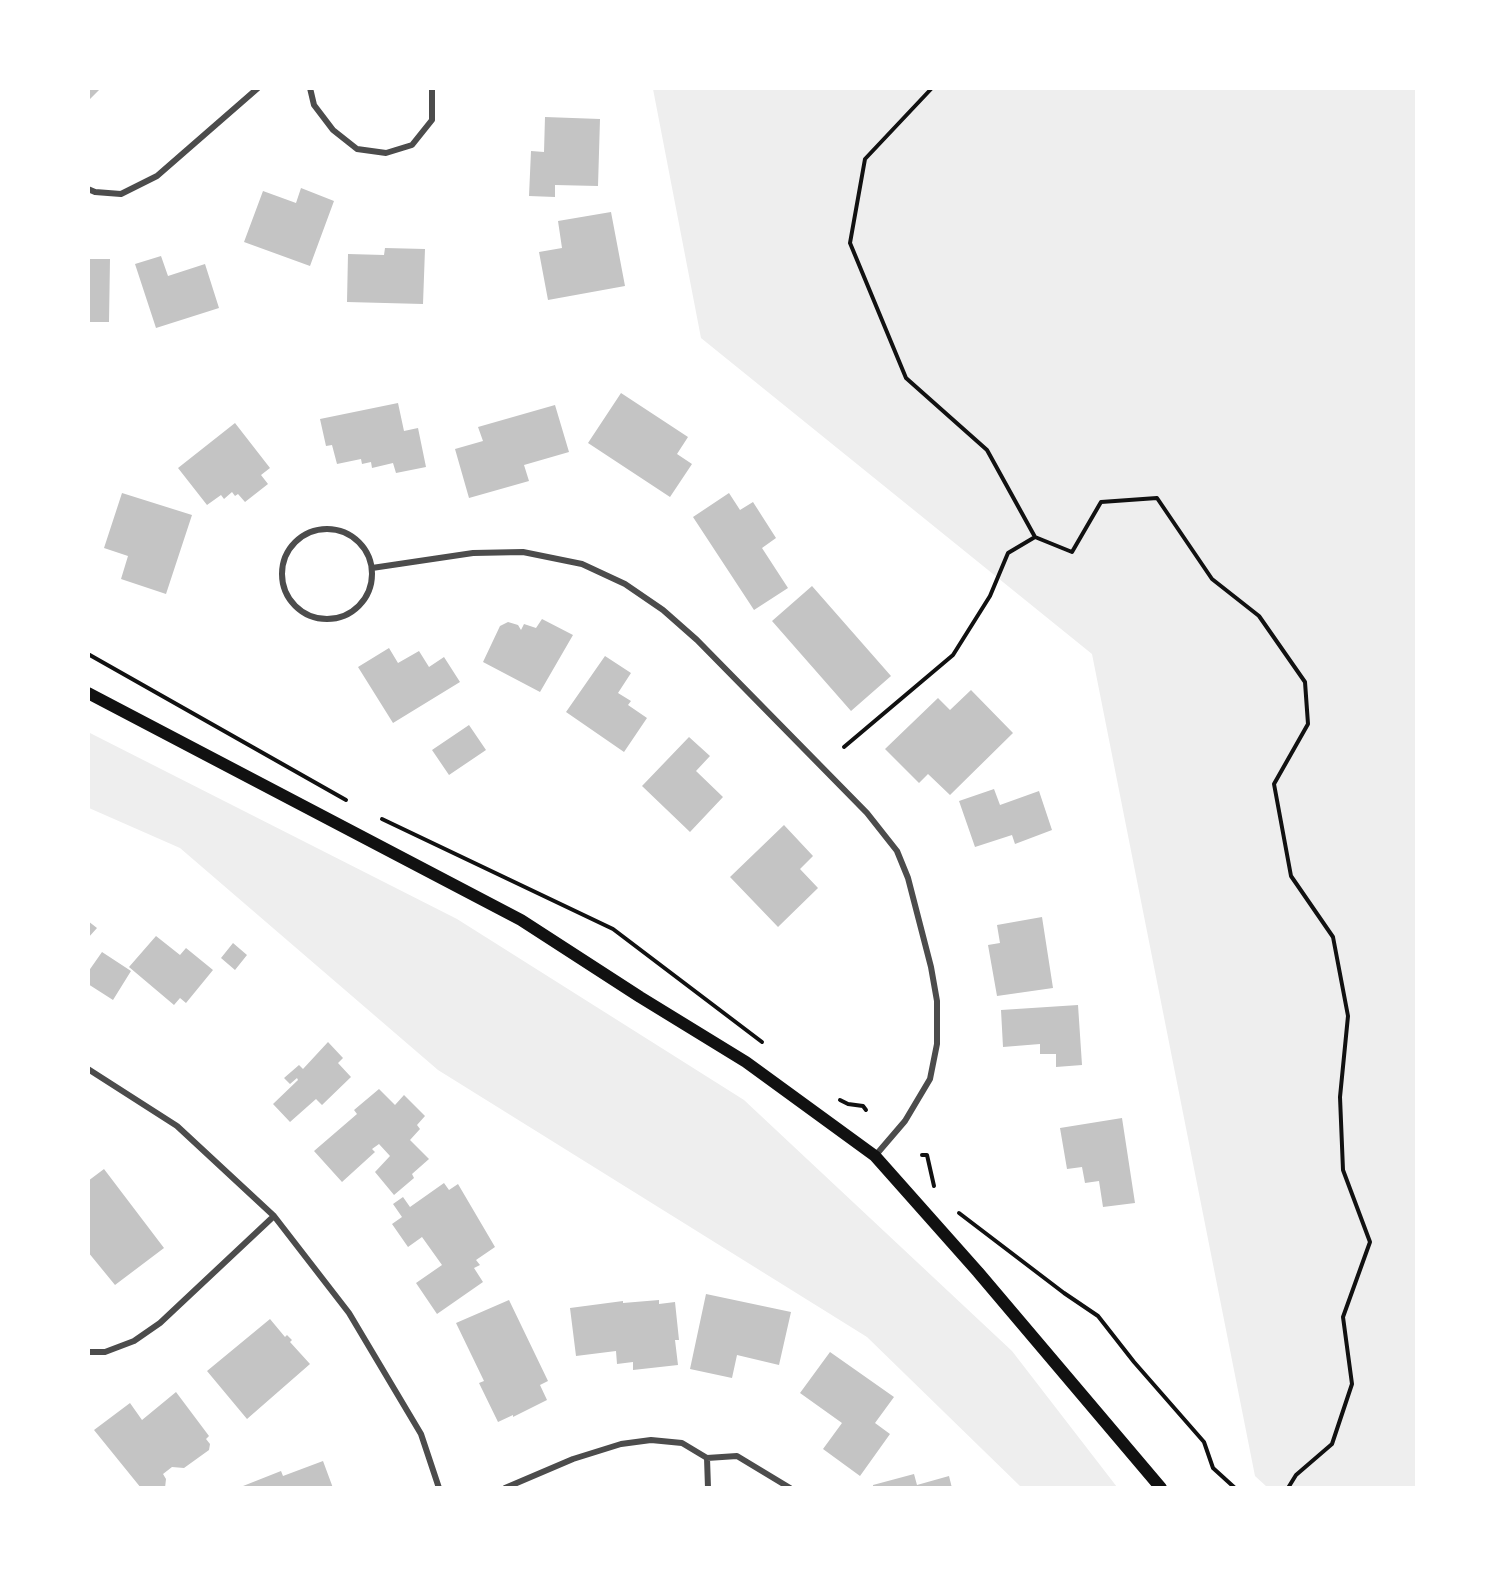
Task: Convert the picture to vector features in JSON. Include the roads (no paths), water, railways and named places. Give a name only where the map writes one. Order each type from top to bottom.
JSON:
[{"type":"main road","points":[[88,693],[521,920],[746,1062],[875,1156],[986,1281],[1161,1488]]},
{"type":"street","points":[[88,189],[95,192],[121,194],[157,176],[258,88]]},
{"type":"street","points":[[310,88],[314,105],[333,130],[357,149],[386,153],[412,145],[432,120],[432,88]]},
{"type":"street","points":[[321,529],[335,530],[354,538],[368,554],[372,568],[373,582],[368,596],[348,615],[334,619],[320,619],[300,611],[287,594],[282,581],[282,567],[291,548],[307,534],[321,529]]},
{"type":"street","points":[[372,568],[473,553],[524,552],[582,564],[625,584],[663,610],[697,640],[867,813],[897,851],[908,878],[937,1001],[937,1044],[930,1079],[905,1121],[875,1156]]},
{"type":"street","points":[[88,1069],[177,1126],[274,1216],[349,1313],[421,1434],[439,1488]]},
{"type":"street","points":[[88,1352],[105,1352],[134,1341],[160,1323],[274,1216]]},
{"type":"street","points":[[505,1488],[573,1459],[621,1444],[651,1440],[681,1443],[707,1458],[737,1456],[790,1488]]},
{"type":"street","points":[[707,1458],[708,1488]]}]
